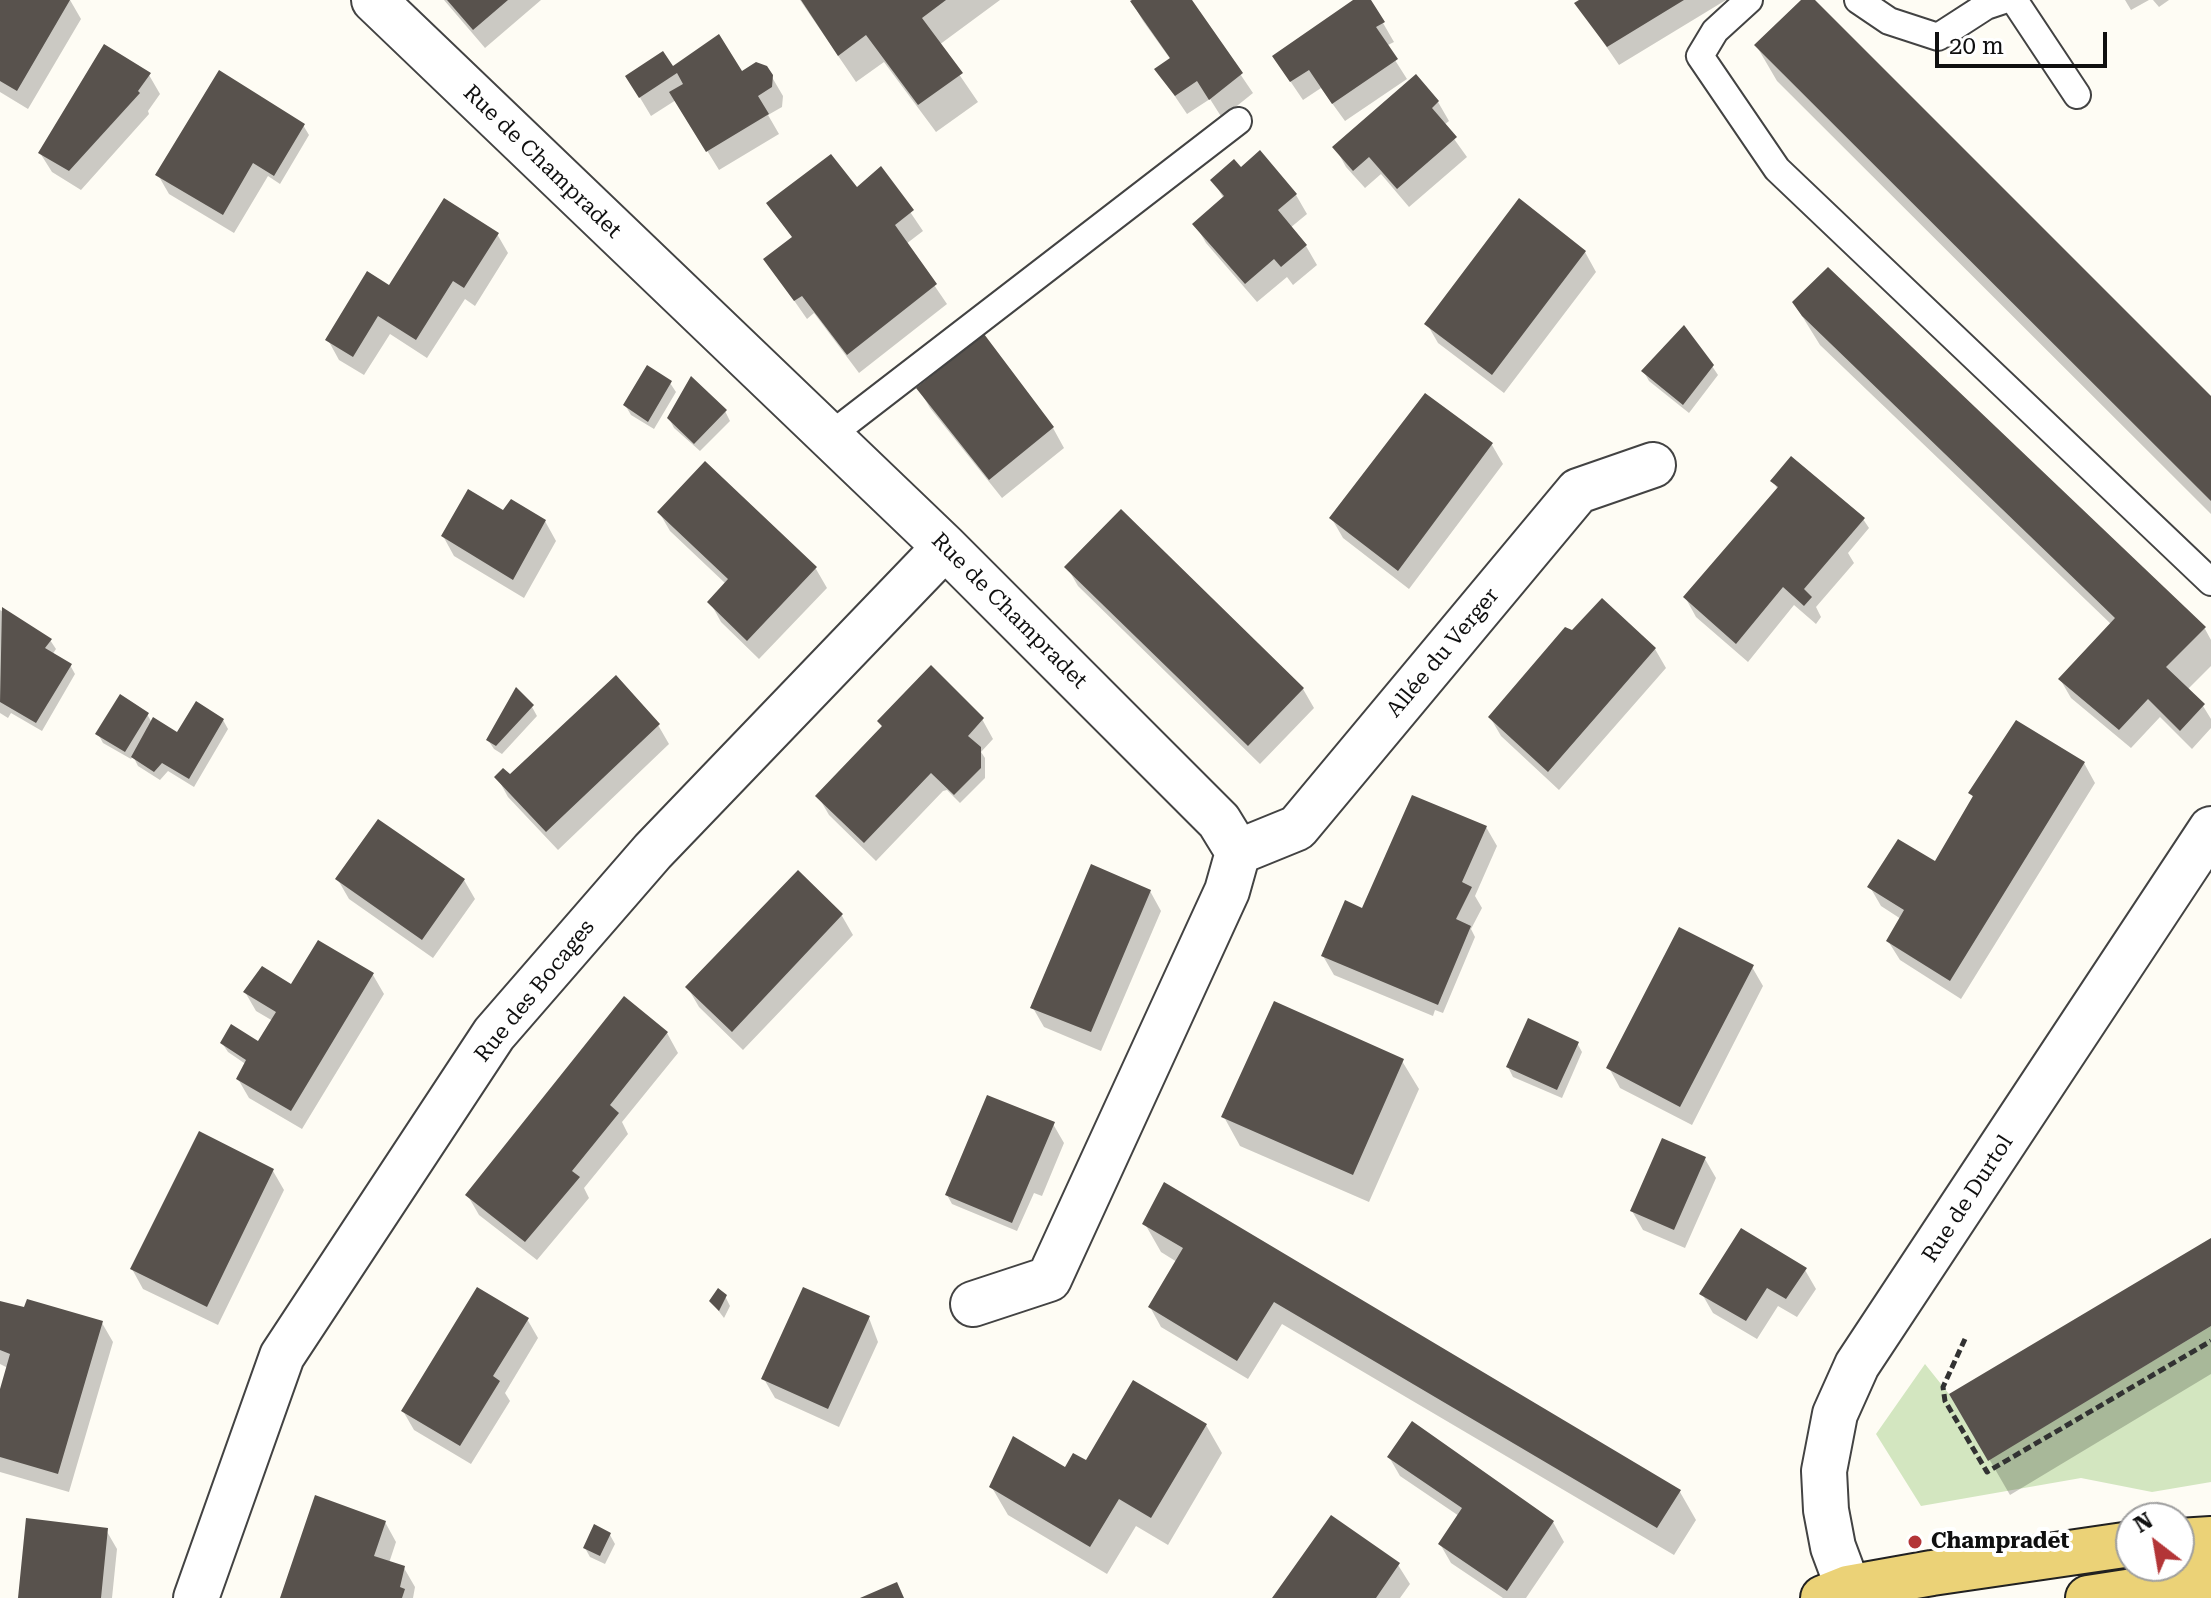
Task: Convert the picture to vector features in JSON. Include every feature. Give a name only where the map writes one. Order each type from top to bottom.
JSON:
[{"type":"main road","points":[[1841,1595],[1966,1567],[2115,1546]]},
{"type":"main road","points":[[2110,1597],[2211,1579]]},
{"type":"street","name":"Rue de Champradet","points":[[374,0],[945,547],[1219,821],[1238,852]]},
{"type":"street","name":"Allée du Verger","points":[[1238,852],[1297,828],[1578,491],[1653,465]]},
{"type":"street","name":"Rue des Bocages","points":[[196,1598],[282,1356],[494,1034],[653,851],[945,547]]},
{"type":"street","name":"Rue de Durtol","points":[[1841,1595],[1826,1510],[1824,1471],[1835,1414],[1857,1365],[2211,829]]},
{"type":"street","points":[[973,1304],[1049,1279],[1227,891],[1238,852]]},
{"type":"lane","points":[[1749,0],[1715,31],[1700,56],[1777,169],[2211,582]]},
{"type":"lane","points":[[1858,0],[1889,21],[1938,37],[1986,6],[2004,0]]},
{"type":"lane","points":[[2014,0],[2077,95]]},
{"type":"lane","points":[[828,437],[1238,121]]},
{"type":"path","points":[[1965,1339],[1943,1387],[1945,1401],[1987,1472],[2211,1341]]},
{"type":"green space","points":[[2211,1326],[2211,1482],[2152,1492],[2081,1478],[1921,1506],[1876,1434],[1925,1364],[1949,1394],[1988,1460]]},
{"type":"building","points":[[0,0],[70,0],[17,91],[0,81]]},
{"type":"building","points":[[447,0],[508,0],[473,30]]},
{"type":"building","points":[[801,0],[946,0],[922,18],[963,73],[918,105],[866,35],[838,56]]},
{"type":"building","points":[[1132,0],[1192,0],[1243,73],[1209,100],[1197,81],[1175,96],[1154,69],[1170,58]]},
{"type":"building","points":[[1353,0],[1371,0],[1385,22],[1376,27],[1398,59],[1332,104],[1309,70],[1290,82],[1272,56]]},
{"type":"building","points":[[1579,0],[1684,0],[1607,47],[1574,3]]},
{"type":"building","points":[[1801,0],[1815,0],[2211,396],[2211,501],[1754,45]]},
{"type":"building","points":[[719,34],[742,71],[756,62],[767,66],[773,75],[772,87],[758,96],[769,114],[706,152],[669,92],[683,84],[677,73],[639,98],[625,76],[663,51],[673,66]]},
{"type":"building","points":[[104,44],[151,73],[138,91],[140,93],[69,171],[38,153]]},
{"type":"building","points":[[219,70],[305,124],[274,176],[253,163],[223,215],[155,175]]},
{"type":"building","points":[[1416,74],[1439,101],[1432,108],[1457,137],[1397,189],[1369,157],[1353,171],[1332,147]]},
{"type":"building","points":[[1260,150],[1297,194],[1278,210],[1307,245],[1281,267],[1274,259],[1245,284],[1192,224],[1224,196],[1210,180],[1234,159],[1241,167]]},
{"type":"building","points":[[831,154],[857,187],[881,166],[914,210],[895,225],[937,284],[847,355],[802,296],[794,301],[763,259],[792,237],[766,203]]},
{"type":"building","points":[[444,198],[499,233],[464,288],[453,281],[416,340],[378,316],[353,357],[325,340],[367,271],[389,285]]},
{"type":"building","points":[[1519,198],[1586,251],[1492,375],[1424,324]]},
{"type":"building","points":[[1828,267],[2206,627],[2166,667],[2205,704],[2180,731],[2148,699],[2119,730],[2058,679],[2115,618],[1802,316],[1792,302]]},
{"type":"building","points":[[1684,325],[1714,365],[1683,405],[1641,371]]},
{"type":"building","points":[[984,334],[1054,427],[989,480],[916,388]]},
{"type":"building","points":[[647,365],[672,381],[648,422],[623,405]]},
{"type":"building","points":[[691,376],[727,410],[694,444],[667,418]]},
{"type":"building","points":[[1425,393],[1493,443],[1398,571],[1329,518]]},
{"type":"building","points":[[1791,456],[1865,518],[1804,589],[1812,597],[1804,606],[1783,587],[1736,644],[1683,597],[1778,487],[1770,481]]},
{"type":"building","points":[[705,461],[817,567],[747,641],[707,602],[728,579],[657,512]]},
{"type":"building","points":[[468,489],[503,510],[511,499],[546,520],[513,580],[441,536]]},
{"type":"building","points":[[1121,509],[1304,688],[1248,746],[1064,567]]},
{"type":"building","points":[[1602,598],[1656,648],[1548,772],[1488,717],[1565,627],[1572,630]]},
{"type":"building","points":[[2,607],[52,639],[45,648],[72,664],[36,723],[0,702]]},
{"type":"building","points":[[931,665],[984,718],[968,736],[981,747],[981,768],[954,795],[931,773],[864,843],[815,796],[882,726],[877,721]]},
{"type":"building","points":[[616,675],[660,724],[546,832],[494,777],[503,768],[510,774]]},
{"type":"building","points":[[516,687],[534,705],[496,746],[486,740]]},
{"type":"building","points":[[120,694],[149,713],[125,752],[95,734]]},
{"type":"building","points":[[196,701],[224,719],[189,779],[162,763],[154,772],[131,757],[153,717],[177,732]]},
{"type":"building","points":[[2016,720],[2085,762],[1950,981],[1886,941],[1904,910],[1867,887],[1898,839],[1935,861],[1973,796],[1968,793]]},
{"type":"building","points":[[1412,795],[1487,826],[1462,882],[1472,887],[1456,919],[1471,926],[1438,1005],[1321,956],[1345,900],[1362,908]]},
{"type":"building","points":[[378,819],[465,879],[422,940],[335,879]]},
{"type":"building","points":[[1091,864],[1151,890],[1091,1032],[1030,1008]]},
{"type":"building","points":[[798,870],[843,914],[732,1032],[685,987]]},
{"type":"building","points":[[1679,927],[1754,965],[1680,1107],[1606,1068]]},
{"type":"building","points":[[318,940],[374,973],[291,1111],[236,1079],[246,1060],[220,1043],[231,1024],[258,1041],[276,1012],[243,992],[262,966],[291,984]]},
{"type":"building","points":[[624,996],[668,1032],[610,1105],[619,1113],[572,1171],[580,1177],[525,1242],[465,1195]]},
{"type":"building","points":[[1274,1001],[1404,1059],[1353,1175],[1221,1117]]},
{"type":"building","points":[[1528,1018],[1579,1042],[1557,1090],[1506,1067]]},
{"type":"building","points":[[987,1095],[1055,1122],[1012,1223],[945,1195]]},
{"type":"building","points":[[199,1131],[274,1169],[207,1307],[130,1269]]},
{"type":"building","points":[[1662,1138],[1706,1157],[1674,1230],[1630,1211]]},
{"type":"building","points":[[1164,1182],[1681,1490],[1657,1528],[1274,1302],[1237,1361],[1148,1307],[1183,1248],[1142,1224]]},
{"type":"building","points":[[1741,1228],[1807,1268],[1786,1299],[1767,1288],[1746,1321],[1699,1294]]},
{"type":"building","points":[[2211,1238],[2211,1326],[1988,1461],[1949,1394]]},
{"type":"building","points":[[477,1287],[529,1318],[493,1376],[500,1381],[460,1446],[401,1411]]},
{"type":"building","points":[[803,1287],[870,1316],[828,1409],[761,1379]]},
{"type":"building","points":[[718,1288],[727,1295],[719,1311],[709,1301]]},
{"type":"building","points":[[27,1299],[103,1321],[58,1474],[0,1457],[0,1389],[10,1354],[0,1350],[0,1301],[24,1307]]},
{"type":"building","points":[[1133,1380],[1207,1424],[1151,1518],[1119,1499],[1090,1547],[989,1487],[1013,1436],[1065,1467],[1073,1453],[1086,1460]]},
{"type":"building","points":[[1412,1421],[1554,1521],[1507,1591],[1438,1544],[1462,1508],[1387,1457]]},
{"type":"building","points":[[315,1495],[386,1521],[374,1556],[405,1566],[400,1587],[405,1589],[402,1598],[280,1598]]},
{"type":"building","points":[[1331,1515],[1400,1563],[1376,1598],[1272,1598]]},
{"type":"building","points":[[26,1518],[108,1528],[101,1598],[18,1598]]},
{"type":"building","points":[[594,1524],[611,1533],[600,1556],[583,1548]]},
{"type":"building","points":[[897,1582],[904,1598],[860,1598]]},
{"type":"place","name":"Champradet","points":[[1915,1542]]}]
